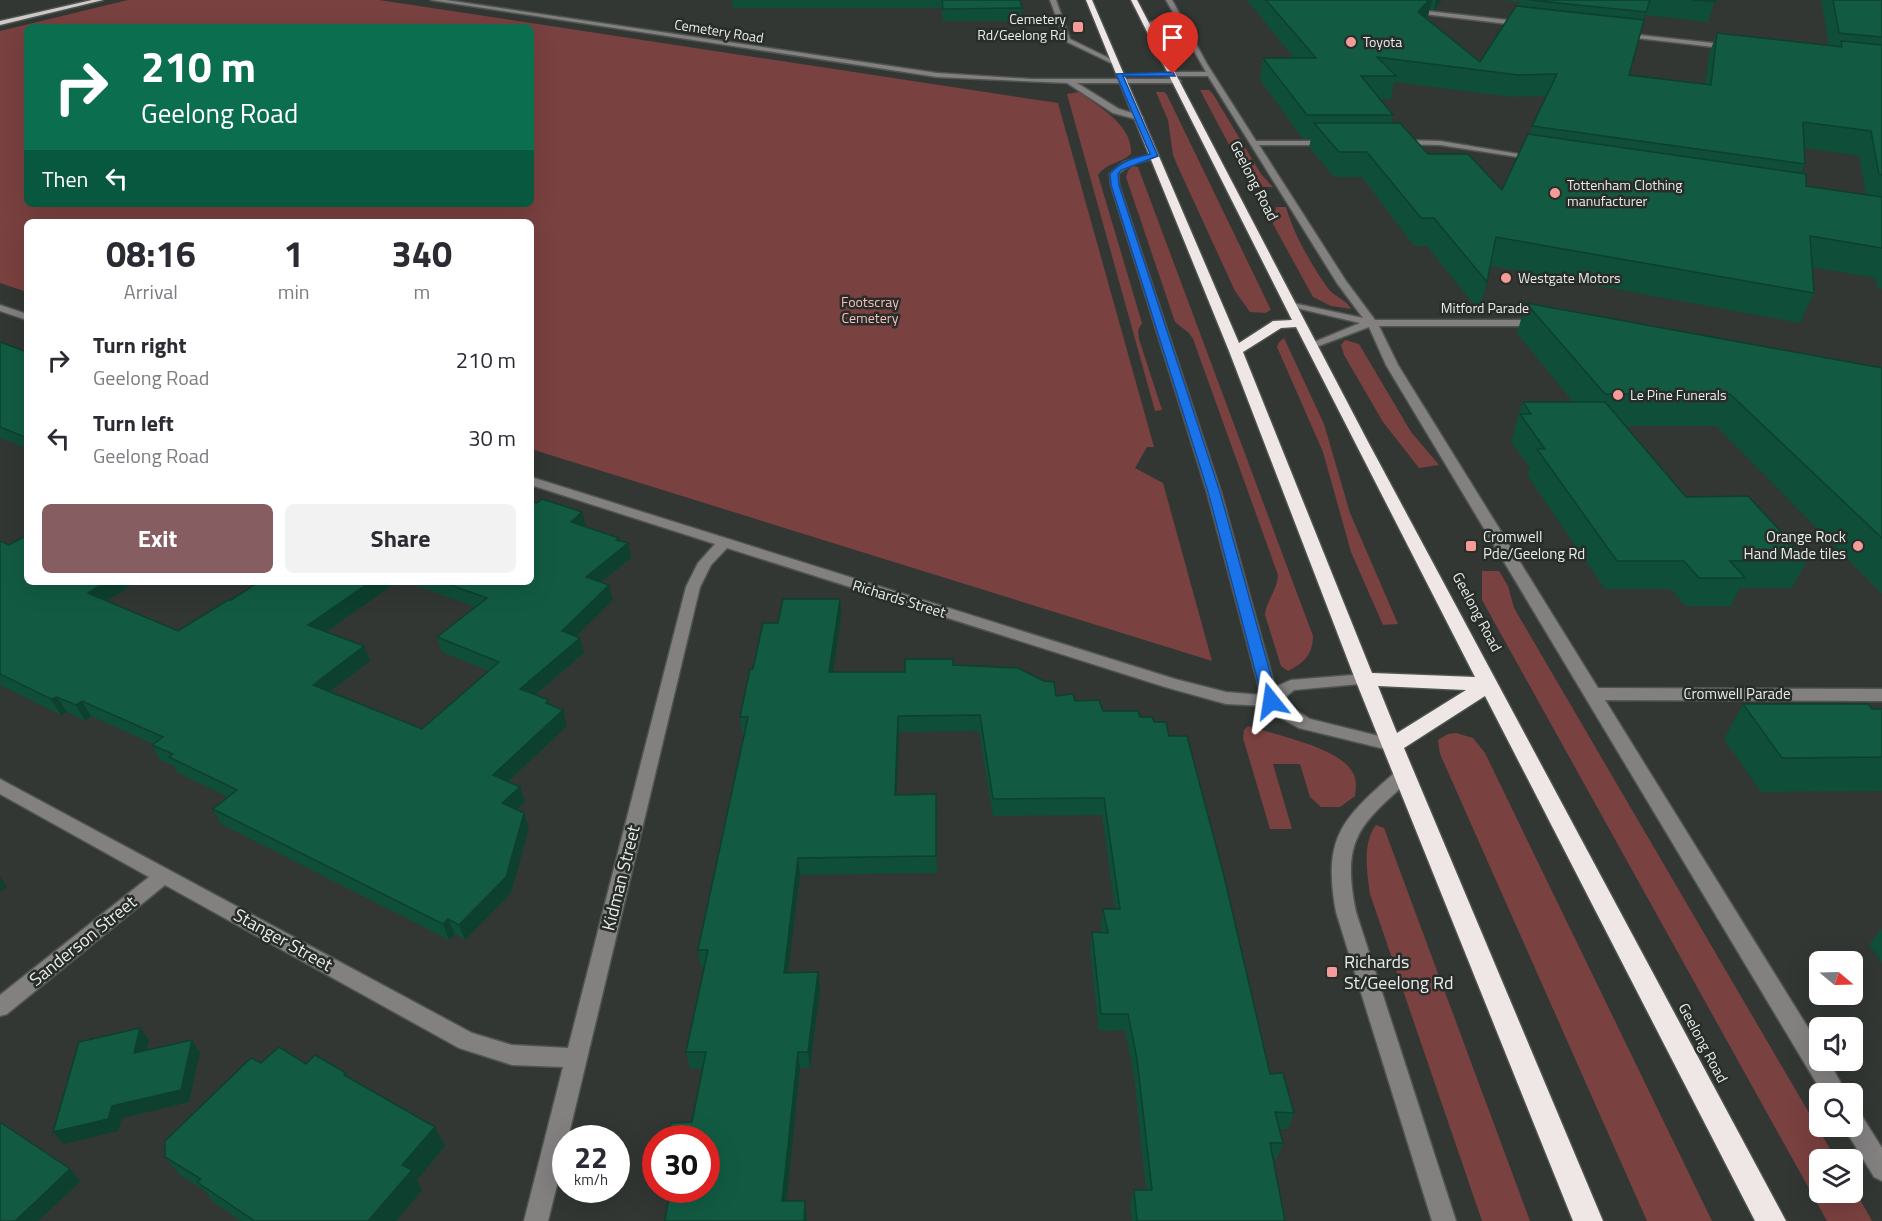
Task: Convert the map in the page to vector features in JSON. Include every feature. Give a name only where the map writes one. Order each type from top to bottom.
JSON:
[{"type":"highway","points":[[1089,0],[1236,351],[1365,679],[1588,1221]]},
{"type":"highway","name":"Geelong Road","points":[[1134,0],[1771,1221]]},
{"type":"highway","points":[[1236,351],[1278,324],[1301,323]]},
{"type":"highway","points":[[1365,679],[1489,684]]},
{"type":"highway","points":[[1393,745],[1489,684]]},
{"type":"main road","points":[[0,23],[99,0]]},
{"type":"street","name":"Cemetery Road","points":[[434,0],[904,71],[966,77],[1175,78],[1211,74]]},
{"type":"street","points":[[1053,0],[1067,40],[1115,63]]},
{"type":"street","name":"Geelong Road","points":[[1169,0],[1211,74],[1342,284],[1358,302],[1384,343],[1392,365],[1829,1083]]},
{"type":"street","points":[[1406,11],[1537,25]]},
{"type":"street","points":[[1146,24],[1178,17]]},
{"type":"street","points":[[1608,33],[1739,48]]},
{"type":"street","name":"Cemetery Road","points":[[1002,78],[1070,82],[1121,78]]},
{"type":"street","points":[[1070,82],[1116,111],[1138,118]]},
{"type":"street","points":[[1254,143],[1334,142]]},
{"type":"street","points":[[1392,142],[1440,143],[1545,159]]},
{"type":"street","points":[[1154,156],[1133,160],[1119,168],[1114,174],[1115,185],[1214,492],[1271,701],[1283,712],[1305,724],[1393,745]]},
{"type":"street","name":"Mitford Parade","points":[[1292,304],[1371,323],[1551,323]]},
{"type":"street","points":[[0,308],[24,316]]},
{"type":"street","name":"Mitford Parade","points":[[1312,345],[1371,323]]},
{"type":"street","name":"Richards Street","points":[[534,482],[723,544],[1193,690],[1226,698],[1271,701]]},
{"type":"street","name":"Kidman Street","points":[[536,1221],[693,587],[705,561],[723,544]]},
{"type":"street","points":[[1271,701],[1283,688],[1291,685],[1365,679]]},
{"type":"street","name":"Cromwell Parade","points":[[1591,694],[1882,695]]},
{"type":"street","points":[[1406,774],[1361,813],[1348,830],[1340,857],[1339,882],[1346,912],[1444,1221]]},
{"type":"street","name":"Stanger Street","points":[[0,786],[467,1041],[512,1056],[577,1058]]},
{"type":"street","name":"Sanderson Street","points":[[0,1007],[165,875]]},
{"type":"street","points":[[1862,1137],[1882,1169]]},
{"type":"green space","name":"Footscray Cemetery","points":[[128,0],[379,0],[1058,103],[1154,447],[1147,447],[1135,468],[1163,483],[1212,661],[534,450],[534,219],[24,219],[24,291],[0,283],[0,31],[24,25],[24,207],[534,207],[534,24],[29,24]]},
{"type":"green space","points":[[1200,90],[1209,90],[1213,94],[1261,174],[1273,187],[1263,187],[1254,177],[1243,171]]},
{"type":"green space","points":[[1079,92],[1121,126],[1130,144],[1131,154],[1105,168],[1098,175],[1142,323],[1138,330],[1139,339],[1162,410],[1155,411],[1067,94]]},
{"type":"green space","points":[[1156,92],[1164,92],[1167,95],[1271,310],[1265,313],[1250,312],[1235,291],[1173,155],[1168,120]]},
{"type":"green space","points":[[1132,166],[1138,167],[1313,636],[1307,657],[1288,671],[1281,666],[1265,615],[1278,575],[1193,339],[1175,322],[1126,177]]},
{"type":"green space","points":[[1276,207],[1286,207],[1298,239],[1315,269],[1330,290],[1351,309],[1331,306],[1313,297],[1273,224]]},
{"type":"green space","points":[[1284,338],[1324,424],[1350,513],[1398,624],[1383,625],[1351,552],[1323,452],[1277,347]]},
{"type":"green space","points":[[1345,340],[1359,344],[1411,432],[1439,465],[1419,468],[1383,422],[1344,355],[1341,345]]},
{"type":"green space","points":[[1482,571],[1499,571],[1508,586],[1514,608],[1809,1113],[1809,1137],[1823,1137],[1830,1149],[1809,1149],[1809,1189],[1482,600]]},
{"type":"green space","points":[[1248,726],[1306,743],[1335,756],[1353,773],[1356,781],[1355,796],[1340,807],[1321,807],[1310,797],[1300,764],[1273,764],[1292,829],[1270,829],[1243,738],[1244,730]]},
{"type":"green space","points":[[1456,733],[1473,738],[1485,753],[1712,1221],[1647,1221],[1440,754],[1438,740],[1448,734]]},
{"type":"green space","points":[[1376,825],[1384,828],[1530,1221],[1482,1221],[1370,894],[1367,849]]},
{"type":"green space","points":[[1817,1203],[1862,1203],[1872,1221],[1827,1221]]},
{"type":"building","points":[[942,0],[1020,0],[1022,8],[943,9]]},
{"type":"building","points":[[1266,0],[1429,0],[1418,12],[1480,62],[1516,6],[1644,20],[1629,75],[1711,85],[1717,33],[1842,47],[1841,41],[1882,45],[1882,175],[1879,174],[1871,131],[1803,122],[1805,164],[1532,126],[1557,74],[1518,75],[1377,57],[1396,76],[1361,76],[1393,115],[1307,115],[1263,58],[1316,58]]},
{"type":"building","points":[[1530,0],[1650,0],[1646,12]]},
{"type":"building","points":[[1833,0],[1882,0],[1882,37],[1839,33]]},
{"type":"building","points":[[1314,123],[1400,123],[1428,154],[1468,154],[1502,190],[1528,134],[1806,174],[1806,186],[1882,197],[1882,248],[1810,236],[1814,293],[1496,237],[1487,282],[1434,218],[1421,218],[1367,152],[1339,152]]},
{"type":"building","points":[[1526,303],[1882,368],[1882,538],[1730,394],[1605,394]]},
{"type":"building","points":[[0,342],[24,351],[24,437],[0,427]]},
{"type":"building","points":[[1523,402],[1605,402],[1686,497],[1748,496],[1807,560],[1730,561],[1745,578],[1699,578],[1684,561],[1617,561],[1537,449],[1545,449],[1520,414],[1531,414]]},
{"type":"building","points":[[542,499],[582,512],[571,522],[628,543],[586,577],[609,585],[562,631],[580,638],[520,689],[549,700],[546,703],[563,710],[493,775],[520,787],[502,803],[524,813],[506,877],[459,925],[448,919],[443,924],[213,809],[237,790],[169,757],[173,754],[152,745],[163,737],[82,701],[76,705],[57,697],[51,699],[0,674],[0,541],[9,545],[24,537],[24,585],[100,585],[88,593],[178,631],[254,585],[366,585],[308,625],[364,646],[313,685],[422,729],[499,662],[437,637],[487,598],[450,585],[534,585],[534,502],[537,503]]},
{"type":"building","points":[[783,599],[840,599],[829,672],[905,672],[905,659],[953,659],[953,665],[1018,668],[1044,681],[1054,682],[1056,696],[1073,694],[1075,701],[1099,700],[1103,711],[1138,711],[1140,717],[1152,717],[1154,722],[1166,722],[1169,736],[1187,736],[1224,876],[1270,1074],[1283,1073],[1294,1113],[1275,1112],[1283,1143],[1270,1143],[1285,1221],[1137,1221],[1134,1190],[1152,1190],[1137,1059],[1128,1014],[1101,1014],[1092,932],[1108,933],[1103,909],[1120,909],[1104,798],[993,799],[980,715],[898,716],[895,795],[936,794],[936,856],[798,858],[784,973],[818,972],[808,1052],[798,1052],[782,1201],[805,1201],[804,1221],[665,1221],[668,1203],[720,1203],[720,1125],[671,1125],[671,1123],[692,1122],[706,1052],[686,1052],[708,950],[698,950],[748,717],[740,717],[750,669],[753,669],[763,623],[778,623]]},
{"type":"building","points":[[1743,704],[1868,704],[1872,709],[1882,709],[1882,757],[1782,758]]},
{"type":"building","points":[[140,1028],[134,1053],[192,1040],[181,1090],[112,1106],[108,1119],[53,1132],[79,1042]]},
{"type":"building","points":[[279,1047],[306,1064],[315,1055],[346,1073],[344,1075],[435,1127],[402,1165],[412,1170],[368,1221],[253,1221],[197,1182],[201,1179],[165,1157],[165,1141],[251,1058],[261,1063]]},
{"type":"building","points":[[0,1122],[70,1169],[15,1221],[0,1221]]},
{"type":"place","name":"Cemetery Rd/Geelong Rd","points":[[1078,27]]},
{"type":"place","name":"Toyota","points":[[1351,42]]},
{"type":"place","name":"Tottenham Clothing manufacturer","points":[[1555,193]]},
{"type":"place","name":"Westgate Motors","points":[[1506,278]]},
{"type":"place","name":"Le Pine Funerals","points":[[1618,395]]},
{"type":"place","name":"Cromwell Pde/Geelong Rd","points":[[1471,546]]},
{"type":"place","name":"Orange Rock Hand Made tiles","points":[[1858,546]]},
{"type":"place","name":"Richards St/Geelong Rd","points":[[1332,972]]},
{"type":"route","points":[[1173,74],[1119,74],[1154,156],[1133,160],[1119,168],[1114,174],[1115,185],[1214,492],[1271,701]]}]
